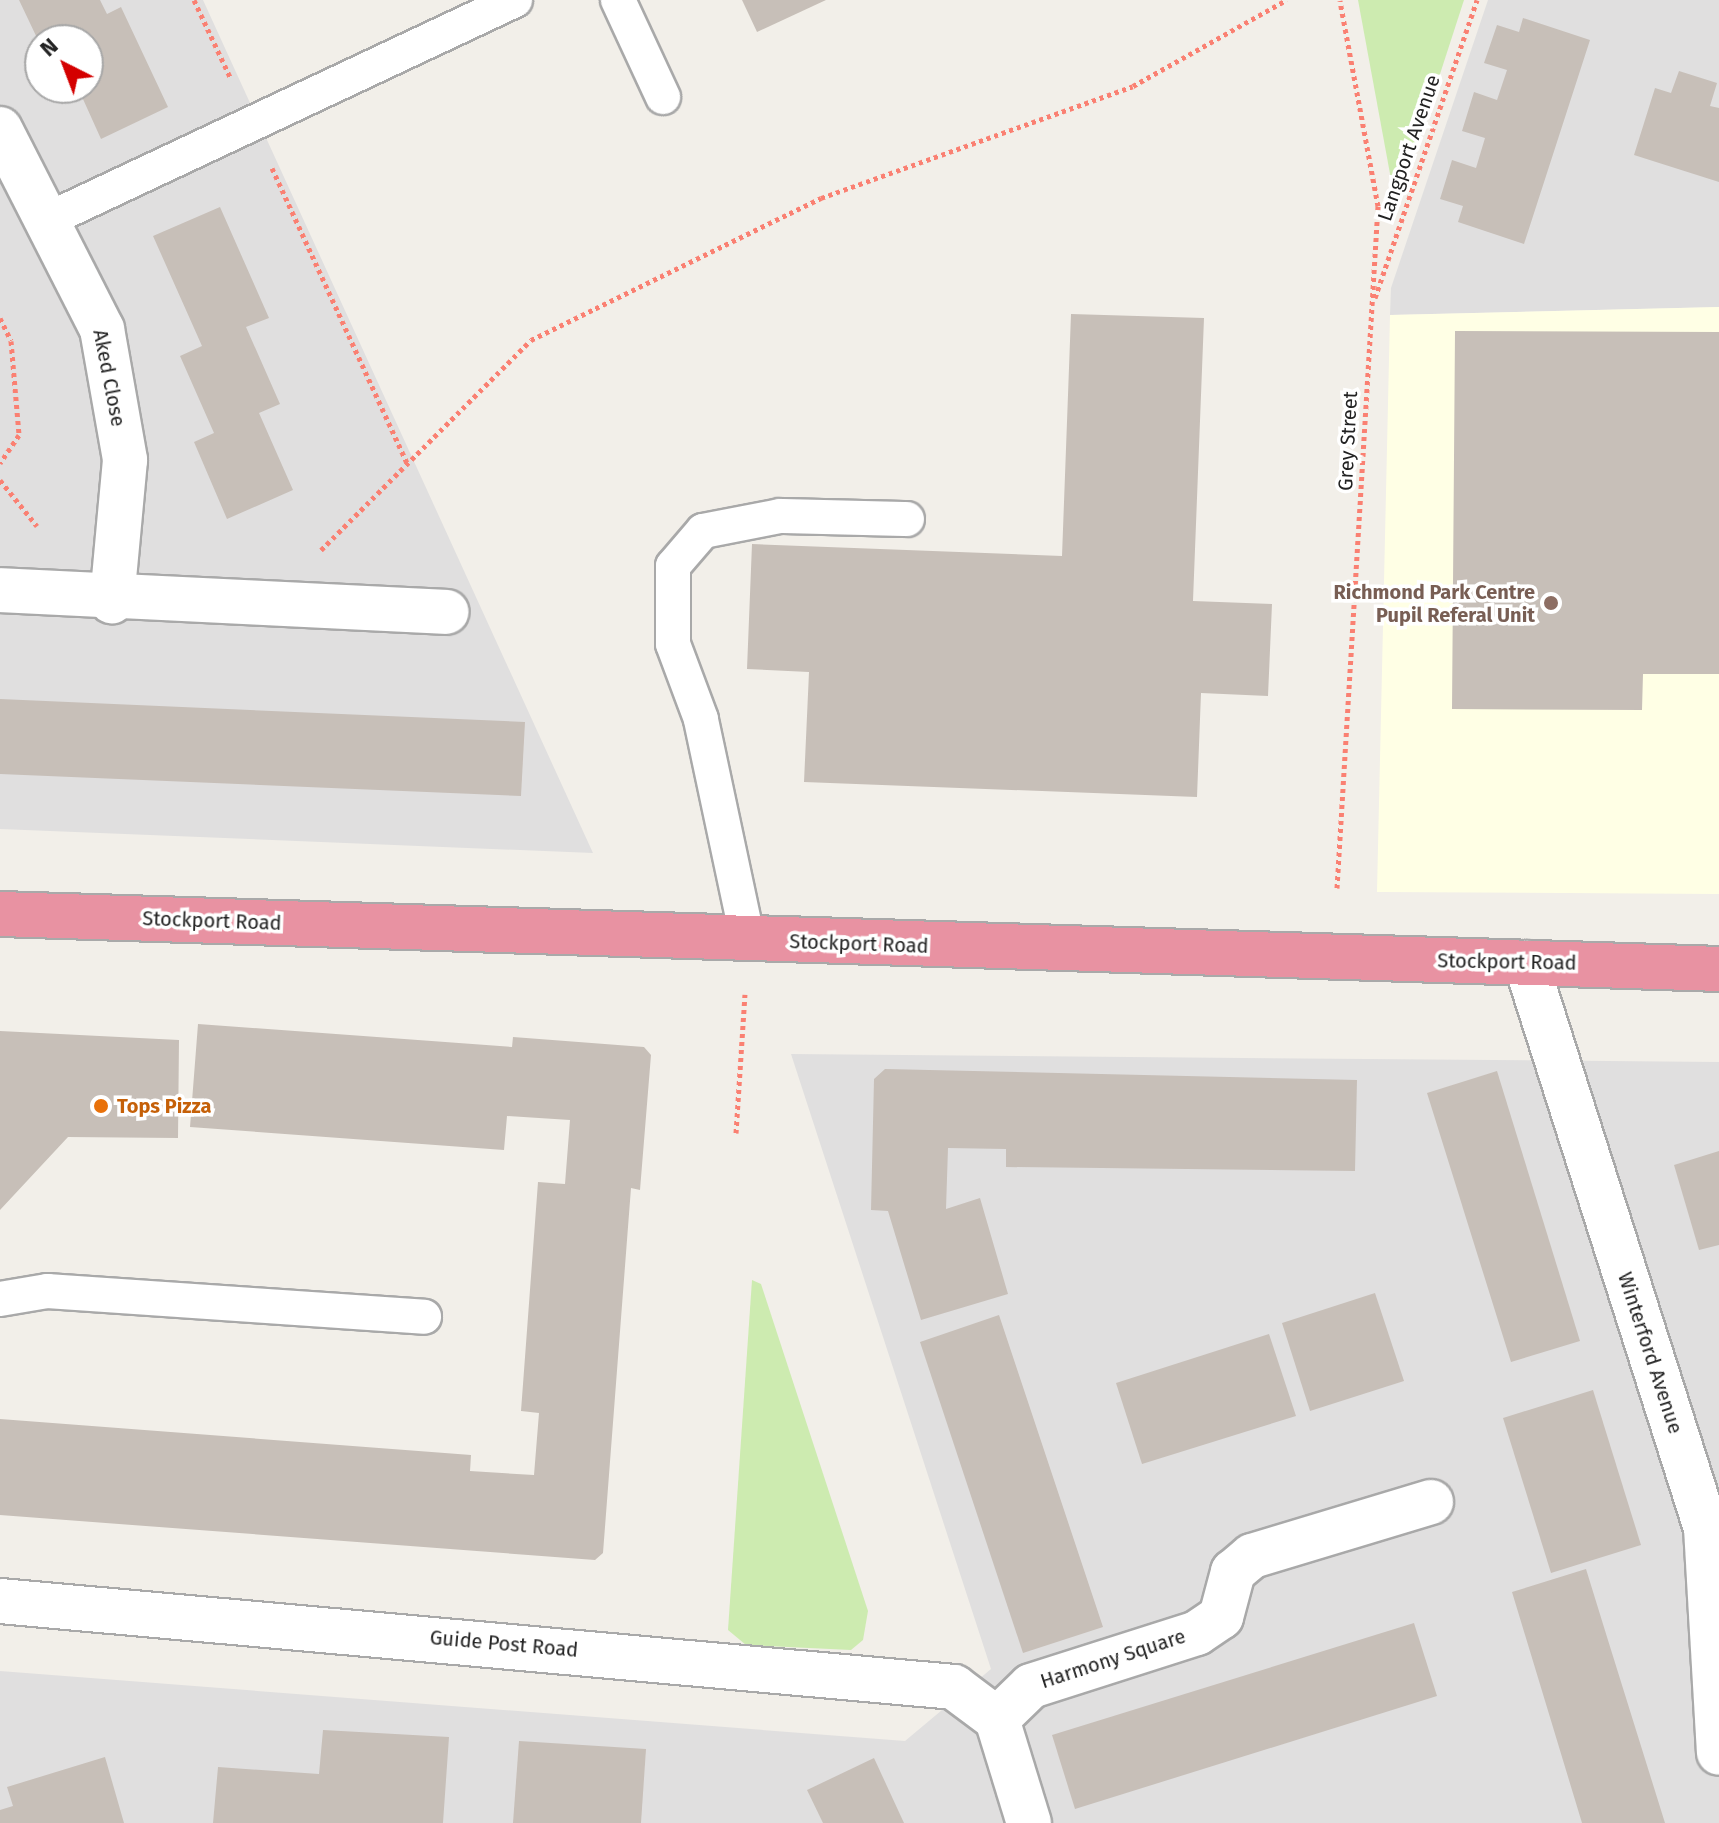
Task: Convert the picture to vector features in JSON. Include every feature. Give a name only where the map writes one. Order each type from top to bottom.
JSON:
[{"type":"highway","name":"Stockport Road","points":[[0,914],[748,941],[1719,969]]},
{"type":"street","name":"Aked Close","points":[[0,129],[49,219],[102,329],[125,460],[112,601]]},
{"type":"street","points":[[0,590],[112,601],[311,610],[446,612]]},
{"type":"street","name":"Winterford Avenue","points":[[1526,963],[1706,1528],[1719,1753]]},
{"type":"street","name":"Harmony Square","points":[[997,1719],[1031,1686],[1197,1633],[1221,1617],[1233,1572],[1252,1556],[1431,1502]]},
{"type":"street","name":"Guide Post Road","points":[[0,1601],[954,1687],[997,1719]]},
{"type":"street","points":[[997,1719],[1029,1823]]},
{"type":"lane","points":[[49,219],[252,124],[467,10],[515,0]]},
{"type":"lane","points":[[618,0],[663,97]]},
{"type":"lane","points":[[748,941],[701,719],[673,644],[673,566],[703,531],[780,516],[907,519]]},
{"type":"lane","points":[[0,1299],[47,1291],[424,1317]]},
{"type":"path","points":[[194,0],[407,463]]},
{"type":"path","points":[[311,610],[310,561],[531,340],[821,198],[1133,86],[1286,0]]},
{"type":"path","name":"Grey Street","points":[[1337,888],[1378,206],[1340,0]]},
{"type":"path","name":"Langport Avenue","points":[[1372,307],[1477,0]]},
{"type":"path","points":[[0,318],[11,341],[19,435],[0,463]]},
{"type":"path","points":[[0,480],[37,526]]},
{"type":"path","points":[[736,1133],[748,941]]},
{"type":"shaded area","points":[[0,0],[203,0],[593,853],[0,829]]},
{"type":"shaded area","points":[[1488,0],[1719,0],[1719,307],[1390,315],[1391,288]]},
{"type":"shaded area","name":"Richmond Park Centre Pupil Referal Unit","points":[[1719,307],[1719,894],[1377,892],[1390,315]]},
{"type":"shaded area","points":[[791,1054],[1719,1062],[1719,1823],[0,1823],[0,1671],[905,1741],[991,1669]]},
{"type":"green space","points":[[1358,0],[1464,0],[1404,185],[1393,190]]},
{"type":"green space","points":[[752,1280],[761,1284],[868,1611],[863,1640],[851,1650],[746,1645],[728,1630]]},
{"type":"building","points":[[19,0],[100,0],[107,14],[121,7],[168,107],[101,139],[85,104],[104,104],[104,24],[30,24]]},
{"type":"building","points":[[742,0],[826,0],[757,32]]},
{"type":"building","points":[[1523,18],[1590,40],[1524,244],[1458,222],[1463,206],[1440,199],[1452,160],[1476,168],[1485,138],[1462,131],[1474,92],[1497,100],[1507,70],[1484,63],[1497,25],[1519,32]]},
{"type":"building","points":[[1679,71],[1717,83],[1710,106],[1719,108],[1719,182],[1634,155],[1655,88],[1671,93]]},
{"type":"building","points":[[220,207],[269,318],[246,327],[280,404],[259,413],[293,490],[227,519],[194,442],[214,433],[180,356],[202,346],[153,236]]},
{"type":"building","points":[[1071,314],[1204,318],[1193,601],[1272,604],[1268,696],[1201,693],[1197,797],[804,782],[809,672],[747,669],[752,544],[1062,556]]},
{"type":"building","points":[[1455,331],[1719,332],[1719,674],[1643,674],[1642,710],[1452,709]]},
{"type":"building","points":[[0,699],[525,722],[521,796],[0,774]]},
{"type":"building","points":[[198,1024],[512,1047],[513,1037],[644,1047],[651,1055],[640,1190],[631,1188],[603,1553],[595,1560],[0,1515],[0,1419],[471,1455],[470,1471],[534,1475],[539,1413],[521,1411],[538,1182],[565,1184],[570,1120],[507,1116],[504,1150],[190,1127]]},
{"type":"building","points":[[0,1031],[179,1040],[178,1138],[68,1137],[0,1210]]},
{"type":"building","points":[[885,1069],[1357,1080],[1355,1171],[1006,1167],[1006,1149],[948,1148],[946,1209],[980,1198],[1008,1294],[921,1320],[888,1211],[871,1210],[874,1079]]},
{"type":"building","points":[[1497,1071],[1580,1341],[1511,1362],[1427,1093]]},
{"type":"building","points":[[1719,1151],[1719,1245],[1699,1250],[1674,1165]]},
{"type":"building","points":[[1375,1293],[1404,1381],[1310,1411],[1282,1323]]},
{"type":"building","points":[[999,1315],[1103,1627],[1023,1653],[920,1342]]},
{"type":"building","points":[[1269,1334],[1296,1416],[1142,1464],[1116,1383]]},
{"type":"building","points":[[1593,1390],[1641,1545],[1551,1573],[1503,1418]]},
{"type":"building","points":[[1586,1569],[1665,1823],[1582,1823],[1512,1592]]},
{"type":"building","points":[[1414,1623],[1437,1696],[1075,1809],[1052,1735]]},
{"type":"building","points":[[323,1730],[449,1737],[443,1823],[213,1823],[218,1767],[319,1774]]},
{"type":"building","points":[[519,1741],[646,1749],[641,1823],[513,1823]]},
{"type":"building","points":[[105,1757],[124,1823],[0,1823],[0,1810],[13,1806],[7,1787]]},
{"type":"building","points":[[874,1758],[904,1823],[823,1823],[807,1790]]},
{"type":"place","name":"Richmond Park Centre Pupil Referal Unit","points":[[1551,603]]},
{"type":"place","name":"Tops Pizza","points":[[101,1106]]}]
